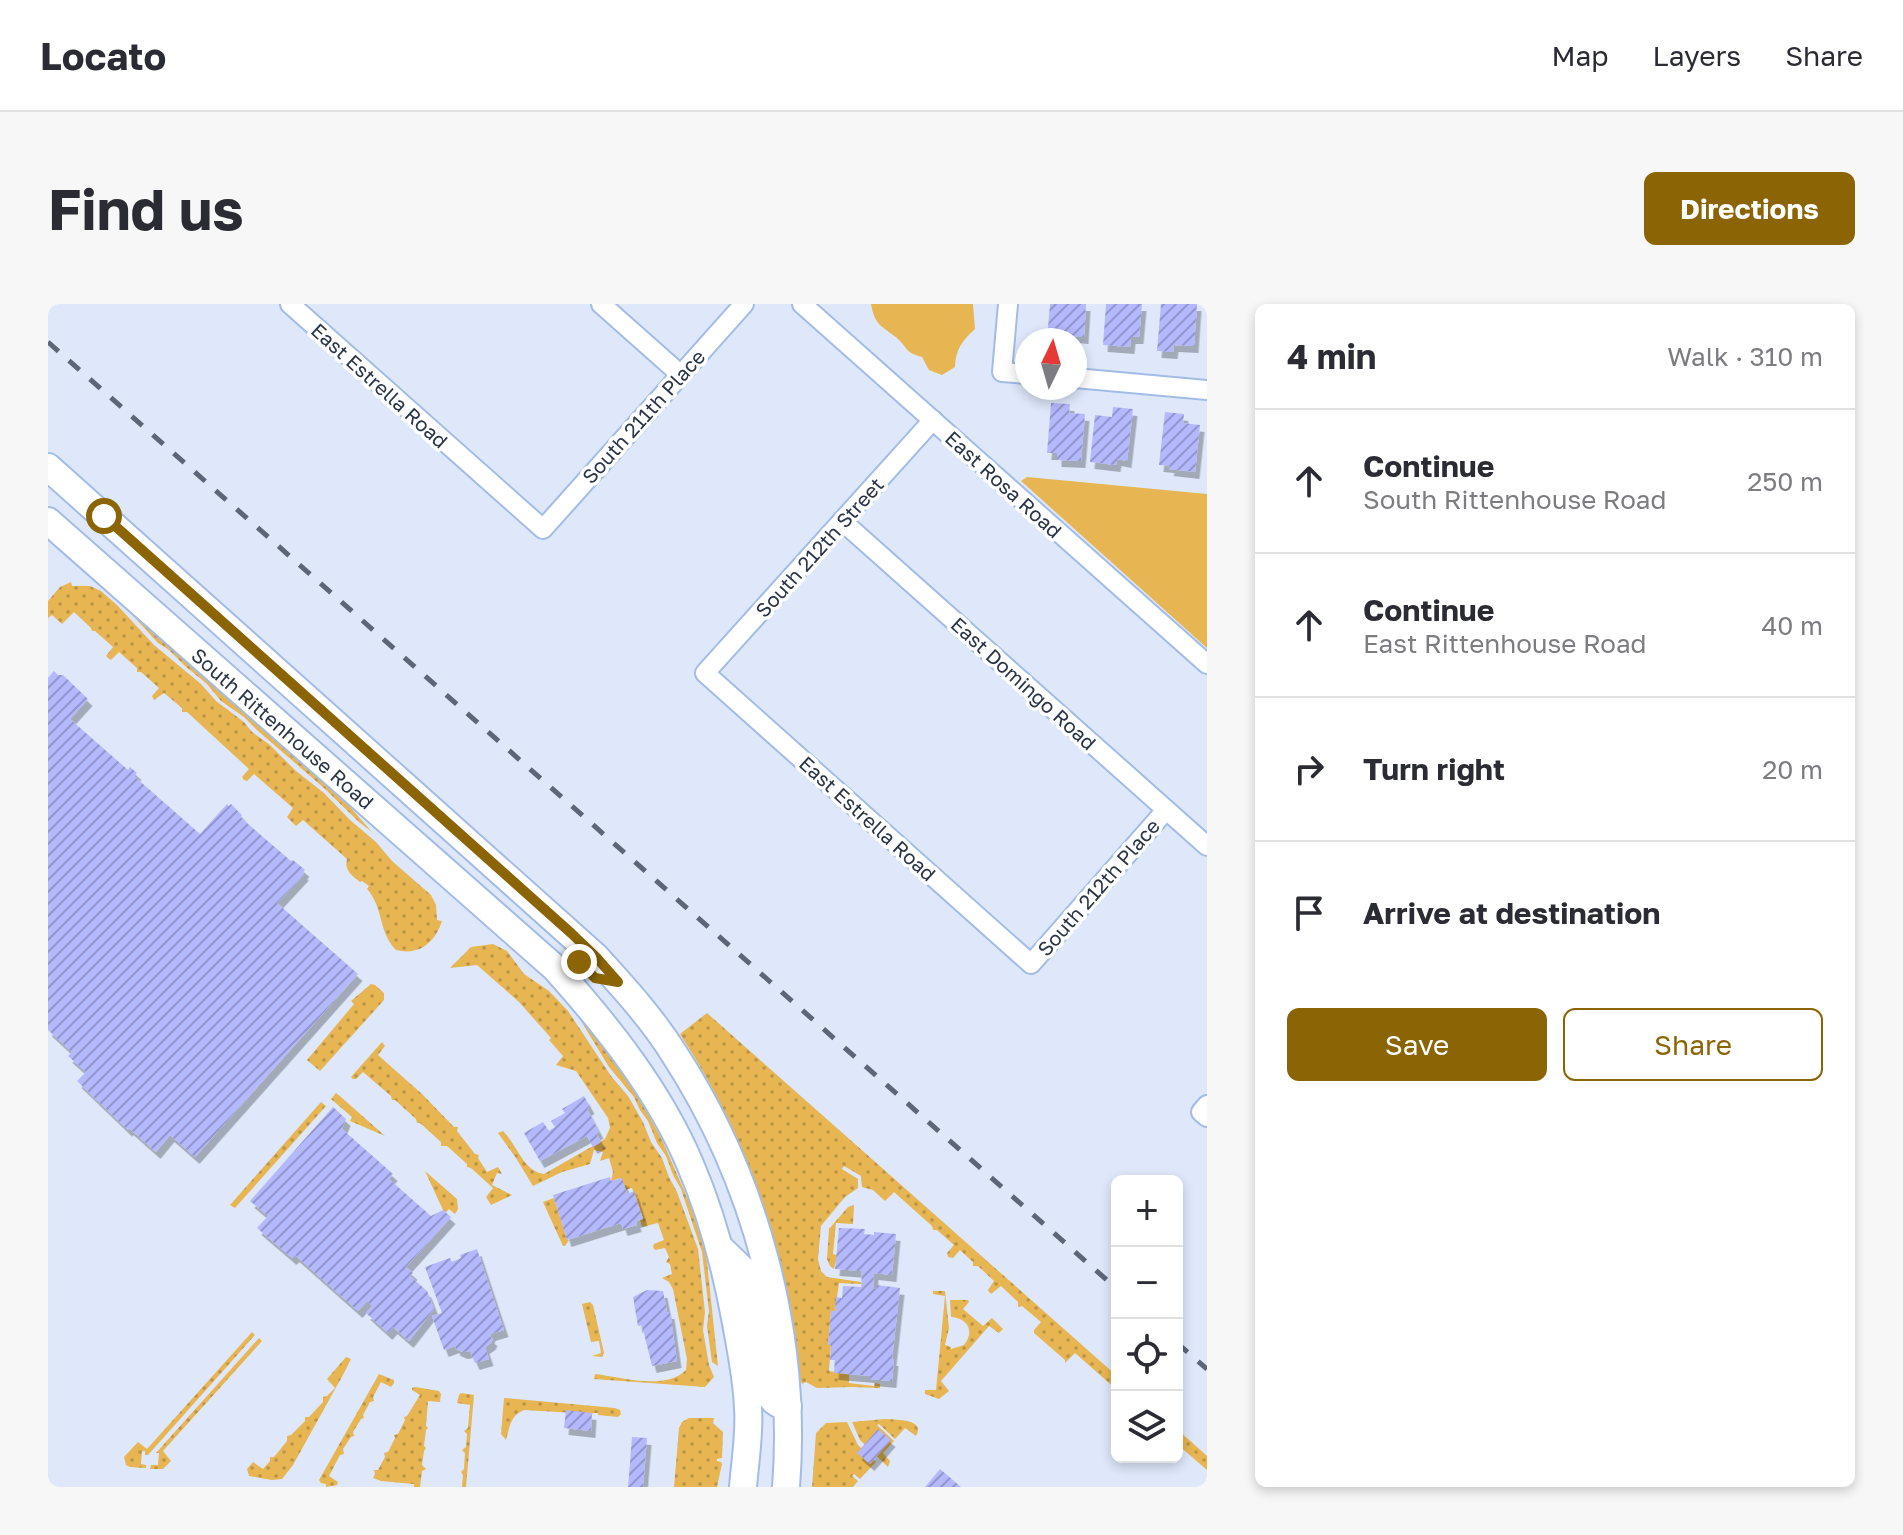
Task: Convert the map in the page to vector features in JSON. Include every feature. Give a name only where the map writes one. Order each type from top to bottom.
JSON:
[{"type":"main road","name":"South Rittenhouse Road","points":[[48,467],[596,957],[638,1004],[673,1051],[709,1113],[734,1166],[768,1270],[780,1333],[788,1406],[786,1487]]},
{"type":"main road","name":"South Rittenhouse Road","points":[[48,521],[555,968],[592,1009],[629,1058],[690,1163],[720,1248],[746,1382],[748,1419],[743,1487]]},
{"type":"main road","points":[[483,904],[501,897],[509,899],[595,978],[618,982]]},
{"type":"main road","points":[[720,1248],[744,1271],[766,1390],[776,1403],[788,1406]]},
{"type":"street","name":"East Estrella Road","points":[[290,304],[543,529]]},
{"type":"street","points":[[601,304],[681,375]]},
{"type":"street","name":"South 211th Place","points":[[543,529],[744,304]]},
{"type":"street","name":"East Rosa Road","points":[[802,304],[1207,664]]},
{"type":"street","points":[[1008,304],[1002,372],[1015,373]]},
{"type":"street","points":[[1087,379],[1207,390]]},
{"type":"street","name":"South 212th Street","points":[[705,673],[933,420]]},
{"type":"street","name":"East Domingo Road","points":[[842,521],[1207,846]]},
{"type":"street","name":"East Estrella Road","points":[[705,673],[1031,964]]},
{"type":"street","name":"South 212th Place","points":[[1031,964],[1166,810]]},
{"type":"shaded area","points":[[871,304],[973,304],[975,329],[960,346],[955,367],[942,375],[929,370],[922,357],[909,352],[880,324],[874,317]]},
{"type":"shaded area","points":[[1027,477],[1207,494],[1207,648],[1021,481]]},
{"type":"shaded area","points":[[71,582],[72,586],[90,586],[101,591],[154,645],[324,793],[431,895],[436,905],[437,920],[442,921],[431,941],[412,951],[396,950],[386,936],[376,904],[367,889],[369,886],[349,872],[347,859],[303,820],[296,826],[287,817],[293,808],[254,774],[247,781],[244,780],[242,777],[249,769],[164,693],[154,700],[152,696],[159,688],[137,672],[137,668],[119,652],[111,660],[108,658],[106,656],[113,647],[74,612],[62,624],[52,615],[48,618],[48,601],[60,587]]},
{"type":"shaded area","points":[[126,608],[350,807],[372,832],[244,717],[221,701],[207,684],[158,643]]},
{"type":"shaded area","points":[[493,944],[507,951],[524,974],[549,991],[568,1011],[628,1096],[662,1158],[698,1249],[705,1312],[703,1330],[714,1377],[705,1387],[594,1379],[595,1374],[630,1380],[667,1380],[686,1370],[687,1359],[673,1289],[662,1278],[672,1274],[670,1264],[666,1262],[669,1257],[665,1248],[655,1250],[653,1247],[664,1240],[658,1223],[642,1227],[640,1220],[643,1218],[632,1188],[625,1190],[621,1178],[611,1181],[613,1172],[609,1158],[600,1161],[603,1152],[594,1150],[590,1164],[562,1172],[533,1186],[498,1133],[503,1131],[526,1163],[544,1174],[605,1139],[610,1128],[608,1118],[576,1071],[556,1065],[563,1056],[519,1002],[477,965],[450,968],[471,947]]},
{"type":"shaded area","points":[[371,984],[384,993],[384,1000],[320,1071],[307,1060],[354,1004],[351,1001]]},
{"type":"shaded area","points":[[707,1013],[1111,1371],[1111,1385],[1075,1353],[1065,1363],[1034,1333],[1041,1322],[1022,1306],[1018,1307],[1018,1302],[1001,1286],[991,1294],[988,1290],[994,1281],[978,1266],[973,1266],[973,1262],[960,1250],[953,1258],[948,1257],[947,1253],[954,1245],[933,1230],[894,1192],[885,1201],[873,1190],[862,1187],[861,1176],[844,1166],[842,1169],[858,1179],[858,1188],[845,1197],[821,1226],[818,1259],[821,1271],[827,1277],[861,1284],[839,1283],[835,1311],[831,1312],[829,1371],[849,1374],[849,1383],[874,1386],[875,1383],[880,1384],[880,1388],[817,1388],[806,1382],[802,1384],[784,1284],[760,1198],[726,1116],[680,1034]]},
{"type":"shaded area","points":[[578,1016],[616,1063],[647,1112],[690,1204],[706,1253],[718,1366],[712,1362],[702,1252],[681,1189],[634,1097],[609,1067]]},
{"type":"shaded area","points":[[382,1042],[385,1046],[378,1055],[454,1127],[458,1127],[457,1131],[479,1155],[487,1172],[498,1167],[502,1174],[497,1173],[492,1185],[512,1195],[491,1205],[486,1197],[493,1188],[467,1164],[447,1146],[441,1146],[441,1142],[363,1072],[356,1079],[351,1077]]},
{"type":"shaded area","points":[[336,1093],[385,1136],[350,1121],[352,1117],[331,1099]]},
{"type":"shaded area","points":[[321,1102],[326,1106],[235,1208],[230,1205]]},
{"type":"shaded area","points":[[425,1171],[457,1199],[455,1214],[449,1209],[446,1212],[443,1210]]},
{"type":"shaded area","points":[[554,1198],[569,1240],[565,1246],[543,1202]]},
{"type":"shaded area","points":[[854,1205],[853,1224],[836,1223],[834,1269],[827,1259],[829,1229],[848,1207]]},
{"type":"shaded area","points":[[933,1291],[945,1291],[949,1328],[945,1345],[951,1349],[964,1345],[969,1331],[962,1320],[951,1317],[950,1300],[968,1300],[963,1309],[983,1326],[992,1318],[1003,1329],[999,1333],[989,1326],[941,1381],[949,1391],[939,1399],[925,1394],[925,1390],[936,1390],[945,1296],[933,1294]]},
{"type":"shaded area","points":[[590,1302],[604,1353],[602,1357],[592,1356],[601,1353],[599,1341],[591,1342],[582,1304]]},
{"type":"shaded area","points":[[252,1332],[255,1335],[148,1455],[142,1451],[141,1464],[146,1468],[126,1465],[124,1457],[138,1442],[147,1449]]},
{"type":"shaded area","points":[[259,1338],[262,1341],[163,1451],[171,1461],[163,1469],[150,1469],[151,1465],[158,1465],[159,1453],[156,1453]]},
{"type":"shaded area","points":[[346,1357],[351,1359],[344,1373],[293,1465],[282,1479],[249,1476],[247,1469],[253,1462],[263,1469],[270,1457],[274,1457],[287,1441],[287,1436],[335,1388],[327,1379]]},
{"type":"shaded area","points":[[379,1374],[394,1380],[394,1383],[391,1387],[381,1382],[374,1401],[370,1402],[364,1418],[329,1476],[338,1482],[337,1485],[326,1487],[319,1480]]},
{"type":"shaded area","points":[[415,1387],[441,1394],[440,1402],[428,1401],[428,1428],[422,1465],[426,1469],[422,1471],[420,1487],[373,1478],[374,1470],[378,1470],[404,1417],[420,1395],[412,1390]]},
{"type":"shaded area","points":[[461,1393],[474,1395],[466,1487],[462,1487],[465,1453],[462,1450],[466,1447],[467,1434],[464,1431],[468,1428],[470,1405],[457,1403]]},
{"type":"shaded area","points":[[504,1398],[615,1408],[621,1414],[618,1417],[598,1413],[524,1410],[513,1418],[506,1440],[501,1434]]},
{"type":"shaded area","points":[[689,1418],[714,1418],[713,1423],[723,1432],[722,1458],[717,1459],[722,1464],[717,1487],[674,1487],[679,1428]]},
{"type":"shaded area","points":[[885,1419],[914,1423],[918,1430],[916,1436],[905,1428],[895,1439],[877,1425],[894,1441],[883,1453],[890,1461],[888,1467],[860,1440],[852,1422]]},
{"type":"shaded area","points":[[847,1422],[858,1445],[876,1462],[860,1479],[854,1474],[852,1476],[858,1481],[853,1487],[812,1487],[816,1433],[826,1423]]},
{"type":"shaded area","points":[[1183,1434],[1207,1456],[1207,1470],[1183,1449]]},
{"type":"building","points":[[1050,304],[1086,304],[1085,328],[1048,328]]},
{"type":"building","points":[[1106,304],[1142,304],[1139,337],[1131,337],[1130,347],[1103,345]]},
{"type":"building","points":[[1161,304],[1197,304],[1194,346],[1174,345],[1173,352],[1157,351]]},
{"type":"building","points":[[1051,403],[1070,404],[1069,413],[1085,414],[1081,461],[1057,460],[1057,453],[1047,453]]},
{"type":"building","points":[[1113,407],[1133,409],[1127,461],[1117,459],[1116,465],[1090,462],[1095,415],[1112,417]]},
{"type":"building","points":[[1165,412],[1184,414],[1183,423],[1200,425],[1195,472],[1159,465]]},
{"type":"building","points":[[54,671],[63,675],[88,699],[70,719],[128,770],[130,767],[137,773],[134,776],[200,834],[227,804],[231,804],[242,815],[240,817],[305,870],[277,903],[358,974],[195,1157],[170,1135],[156,1152],[128,1130],[77,1081],[86,1072],[68,1056],[72,1052],[48,1030],[48,678]]},
{"type":"building","points":[[584,1096],[601,1142],[593,1147],[587,1136],[540,1161],[524,1133],[543,1122],[549,1131],[555,1127],[551,1121],[565,1113],[562,1109]]},
{"type":"building","points":[[333,1107],[346,1119],[342,1129],[393,1174],[389,1179],[431,1216],[443,1210],[451,1217],[406,1267],[413,1273],[410,1276],[427,1291],[434,1309],[409,1341],[393,1327],[388,1333],[366,1313],[372,1306],[367,1301],[358,1311],[295,1255],[292,1258],[257,1228],[268,1216],[250,1201]]},
{"type":"building","points":[[610,1177],[611,1181],[622,1178],[627,1194],[634,1191],[643,1219],[636,1221],[637,1225],[623,1229],[621,1223],[567,1240],[553,1195]]},
{"type":"building","points":[[839,1228],[865,1229],[864,1234],[896,1234],[892,1275],[874,1273],[873,1289],[877,1289],[877,1285],[900,1288],[892,1381],[834,1373],[835,1360],[830,1360],[831,1345],[828,1345],[831,1311],[835,1311],[836,1297],[842,1298],[843,1286],[861,1287],[862,1271],[835,1269]]},
{"type":"building","points":[[477,1249],[504,1330],[491,1334],[493,1339],[485,1347],[489,1359],[475,1363],[470,1351],[463,1352],[455,1346],[444,1350],[432,1316],[442,1313],[425,1267],[450,1258],[452,1262],[461,1258],[460,1255]]},
{"type":"building","points":[[647,1290],[663,1291],[667,1312],[670,1312],[677,1361],[652,1366],[642,1325],[638,1326],[633,1297]]},
{"type":"building","points":[[566,1410],[592,1413],[591,1431],[564,1428]]},
{"type":"building","points":[[878,1429],[891,1440],[870,1464],[857,1453]]},
{"type":"building","points":[[632,1437],[647,1438],[643,1487],[628,1487]]},
{"type":"building","points":[[940,1469],[961,1487],[925,1487]]},
{"type":"railway","points":[[48,342],[1111,1284]]},
{"type":"railway","points":[[1183,1348],[1207,1369]]},
{"type":"route","points":[[104,516],[571,933],[618,982],[595,978],[579,962]]}]
